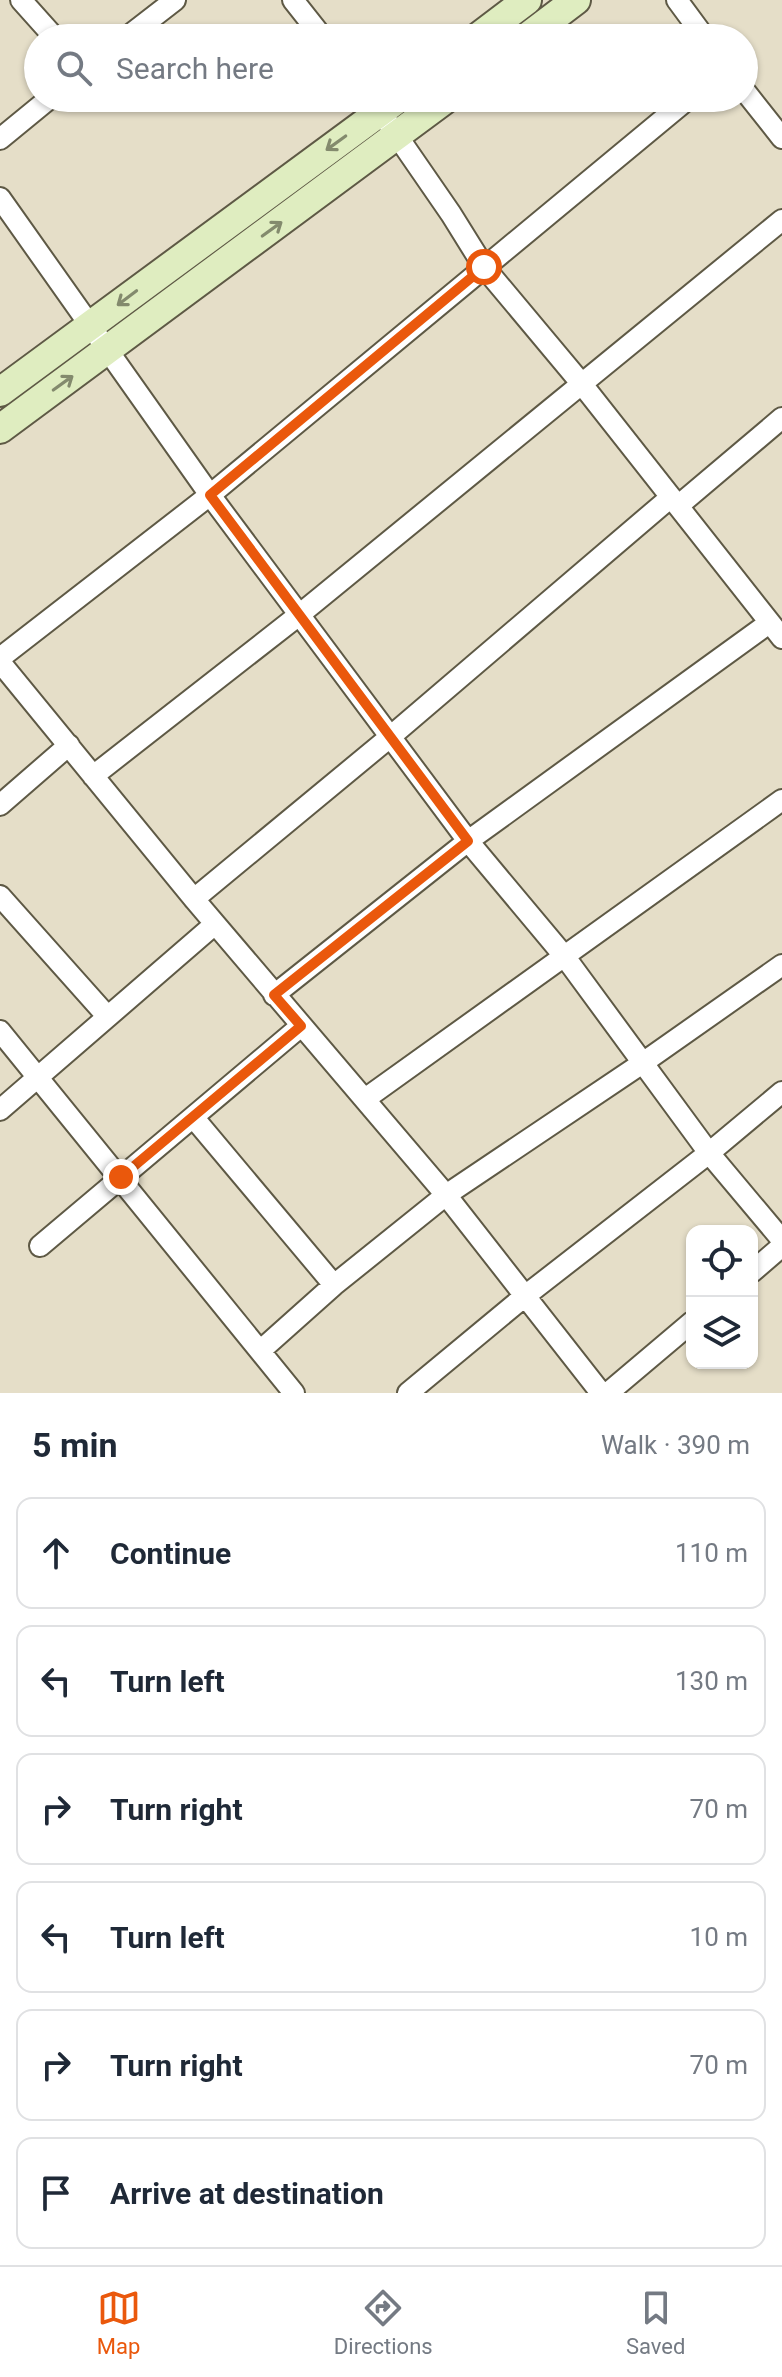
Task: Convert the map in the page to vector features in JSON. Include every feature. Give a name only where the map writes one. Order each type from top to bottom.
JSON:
[{"type":"main road","points":[[495,24],[527,0]]},
{"type":"main road","points":[[544,24],[576,0]]},
{"type":"main road","points":[[0,392],[371,112]]},
{"type":"main road","points":[[0,429],[428,112]]},
{"type":"street","points":[[21,0],[42,24]]},
{"type":"street","points":[[144,24],[175,0]]},
{"type":"street","points":[[293,0],[312,24]]},
{"type":"street","points":[[677,0],[695,24]]},
{"type":"street","points":[[758,108],[782,138]]},
{"type":"street","points":[[0,139],[33,112]]},
{"type":"street","points":[[274,995],[468,841],[775,631],[581,383],[484,267],[398,135],[388,112]]},
{"type":"street","points":[[601,1393],[446,1195],[274,995],[0,660],[210,495],[672,112]]},
{"type":"street","points":[[0,198],[210,495],[468,841],[565,957],[709,1153],[782,1240]]},
{"type":"street","points":[[93,776],[299,615],[782,220]]},
{"type":"street","points":[[194,899],[674,501],[782,418]]},
{"type":"street","points":[[0,805],[69,745]]},
{"type":"street","points":[[365,1099],[782,800]]},
{"type":"street","points":[[0,896],[107,1016]]},
{"type":"street","points":[[0,1110],[215,924]]},
{"type":"street","points":[[260,1351],[334,1285],[446,1195],[782,965]]},
{"type":"street","points":[[40,1246],[301,1026]]},
{"type":"street","points":[[0,1031],[294,1393]]},
{"type":"street","points":[[417,1390],[525,1296],[782,1092]]},
{"type":"street","points":[[193,1117],[334,1285]]},
{"type":"street","points":[[758,1267],[782,1246]]},
{"type":"street","points":[[608,1393],[686,1327]]},
{"type":"route","points":[[121,1177],[301,1026],[274,995],[468,841],[210,495],[484,267]]}]
